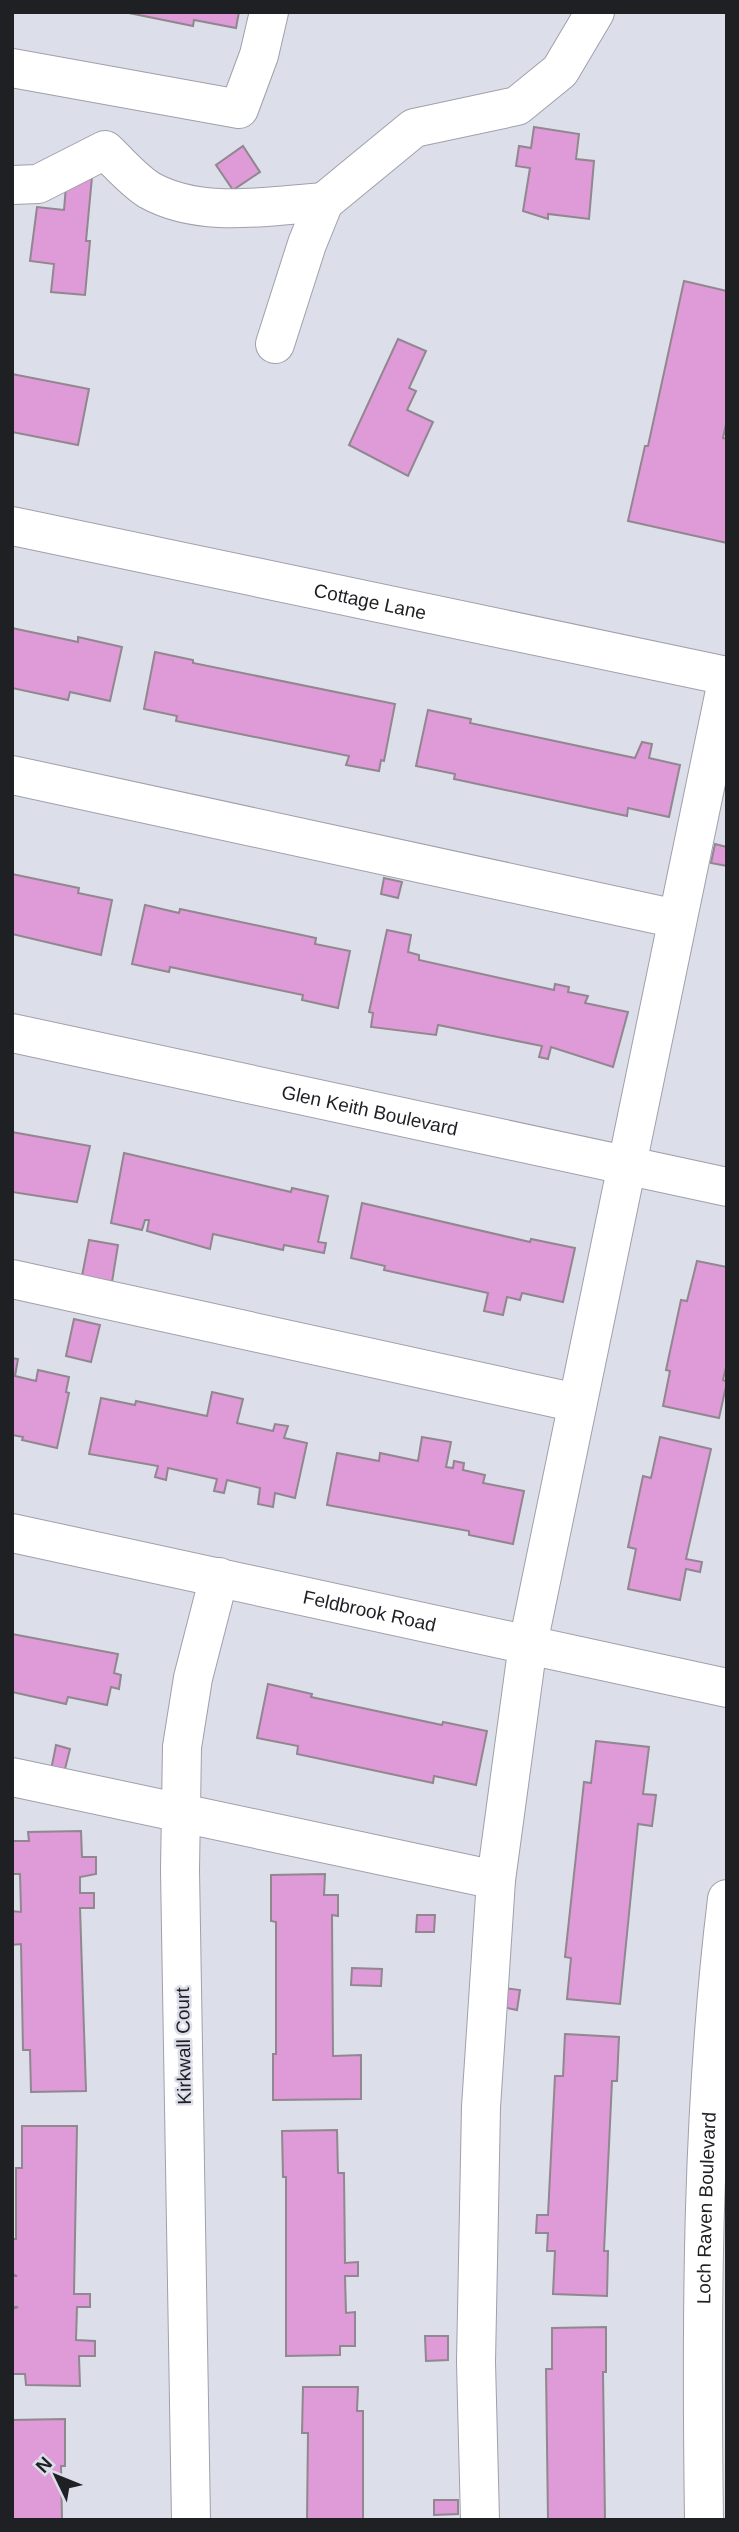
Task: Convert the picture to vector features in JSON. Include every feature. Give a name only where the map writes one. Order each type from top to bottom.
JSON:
[{"type":"street","points":[[12,68],[239,109],[259,55],[269,12]]},
{"type":"street","points":[[275,344],[307,244],[324,202],[414,128],[517,106],[560,71],[596,12]]},
{"type":"street","points":[[12,185],[38,184],[105,150],[146,188],[175,202],[208,207],[251,208],[324,202]]},
{"type":"street","name":"Cottage Lane","points":[[12,526],[727,678]]},
{"type":"street","points":[[480,2520],[477,2362],[481,2121],[496,1880],[528,1644],[727,678]]},
{"type":"street","points":[[12,775],[677,919]]},
{"type":"street","name":"Glen Keith Boulevard","points":[[12,1033],[727,1187]]},
{"type":"street","points":[[12,1279],[577,1403]]},
{"type":"street","name":"Feldbrook Road","points":[[12,1533],[727,1688]]},
{"type":"street","name":"Kirkwall Court","points":[[191,2520],[180,1814],[182,1747],[191,1689],[219,1577]]},
{"type":"street","points":[[12,1777],[496,1880]]},
{"type":"street","name":"Loch Raven Boulevard","points":[[704,2520],[701,2349],[704,2182],[708,2091],[727,1899]]},
{"type":"building","points":[[124,12],[239,12],[236,28],[194,20],[193,26]]},
{"type":"building","points":[[534,127],[579,134],[576,159],[594,161],[589,219],[548,214],[548,219],[523,211],[530,168],[516,166],[519,146],[531,148]]},
{"type":"building","points":[[243,146],[260,172],[233,190],[216,165]]},
{"type":"building","points":[[67,174],[92,177],[86,241],[90,241],[85,295],[51,292],[54,264],[30,261],[37,207],[64,210]]},
{"type":"building","points":[[684,281],[727,291],[727,420],[723,438],[727,439],[727,543],[628,521],[645,446],[648,446]]},
{"type":"building","points":[[398,339],[426,351],[409,388],[416,391],[407,410],[433,422],[408,476],[349,445]]},
{"type":"building","points":[[12,374],[89,389],[78,445],[12,432]]},
{"type":"building","points":[[12,628],[78,642],[78,637],[122,647],[110,701],[70,692],[68,700],[12,688]]},
{"type":"building","points":[[155,652],[193,660],[193,663],[395,704],[384,761],[381,760],[379,771],[346,765],[349,756],[176,721],[177,716],[144,709]]},
{"type":"building","points":[[428,710],[471,719],[470,723],[635,758],[642,742],[652,744],[649,758],[680,765],[669,817],[628,808],[627,816],[454,779],[455,774],[416,766]]},
{"type":"building","points":[[715,844],[727,847],[727,866],[711,863]]},
{"type":"building","points":[[12,874],[79,888],[78,893],[112,900],[101,955],[12,934]]},
{"type":"building","points":[[384,878],[402,882],[398,898],[381,894]]},
{"type":"building","points":[[145,905],[179,913],[180,909],[316,938],[315,944],[350,951],[338,1008],[302,1000],[303,995],[170,967],[169,972],[132,964]]},
{"type":"building","points":[[387,930],[411,935],[408,952],[419,955],[419,960],[554,990],[555,984],[569,987],[568,992],[588,996],[585,1003],[628,1012],[613,1067],[551,1047],[548,1059],[539,1057],[542,1046],[438,1025],[436,1035],[371,1027],[373,1013],[369,1012]]},
{"type":"building","points":[[12,1132],[90,1146],[77,1202],[12,1192]]},
{"type":"building","points":[[124,1153],[291,1192],[292,1188],[328,1196],[318,1242],[326,1243],[324,1253],[284,1245],[283,1250],[213,1234],[210,1249],[147,1231],[149,1220],[145,1220],[142,1230],[111,1223]]},
{"type":"building","points":[[362,1203],[530,1242],[531,1239],[575,1248],[563,1302],[522,1293],[520,1300],[507,1297],[503,1315],[484,1311],[488,1293],[384,1270],[385,1266],[351,1258]]},
{"type":"building","points":[[89,1240],[118,1245],[112,1282],[82,1276]]},
{"type":"building","points":[[697,1261],[727,1267],[727,1363],[723,1380],[727,1382],[719,1418],[663,1406],[670,1371],[666,1370],[681,1300],[687,1301]]},
{"type":"building","points":[[74,1319],[100,1325],[91,1362],[66,1356]]},
{"type":"building","points":[[12,1358],[18,1359],[15,1376],[36,1381],[38,1370],[69,1377],[66,1392],[69,1393],[57,1448],[12,1435]]},
{"type":"building","points":[[212,1392],[243,1399],[237,1423],[273,1431],[275,1424],[288,1426],[284,1438],[307,1443],[295,1498],[275,1493],[273,1507],[258,1504],[260,1488],[227,1480],[224,1493],[214,1491],[217,1479],[168,1468],[166,1480],[155,1477],[158,1466],[89,1454],[101,1398],[135,1405],[136,1401],[207,1416]]},
{"type":"building","points":[[422,1437],[451,1442],[446,1467],[453,1468],[454,1461],[464,1463],[463,1470],[485,1475],[483,1483],[524,1491],[513,1544],[469,1535],[469,1531],[327,1505],[337,1453],[379,1461],[380,1453],[418,1461]]},
{"type":"building","points":[[660,1437],[711,1449],[686,1559],[702,1562],[700,1572],[686,1569],[680,1600],[628,1589],[636,1549],[628,1547],[643,1476],[651,1478]]},
{"type":"building","points":[[12,1634],[118,1654],[114,1673],[121,1675],[119,1689],[111,1687],[107,1705],[68,1697],[66,1704],[12,1692]]},
{"type":"building","points":[[268,1684],[312,1694],[311,1697],[442,1725],[443,1722],[487,1731],[476,1785],[434,1776],[433,1783],[297,1754],[298,1746],[257,1738]]},
{"type":"building","points":[[596,1741],[649,1747],[643,1794],[656,1795],[652,1826],[638,1824],[620,2004],[567,1999],[571,1958],[565,1957],[584,1782],[591,1783]]},
{"type":"building","points":[[56,1745],[70,1749],[64,1773],[51,1770]]},
{"type":"building","points":[[81,1831],[82,1857],[96,1857],[96,1874],[80,1877],[80,1893],[94,1893],[94,1908],[80,1908],[86,2091],[31,2092],[30,2050],[23,2050],[21,1944],[12,1945],[12,1911],[21,1912],[20,1874],[12,1874],[12,1841],[29,1841],[28,1832]]},
{"type":"building","points":[[325,1874],[324,1895],[338,1895],[338,1916],[332,1915],[333,2056],[361,2055],[361,2099],[273,2100],[273,2054],[276,2054],[276,1922],[271,1921],[271,1875]]},
{"type":"building","points":[[417,1915],[435,1915],[434,1932],[416,1932]]},
{"type":"building","points":[[352,1968],[382,1969],[381,1986],[351,1985]]},
{"type":"building","points":[[504,1988],[520,1990],[517,2010],[502,2007]]},
{"type":"building","points":[[565,2034],[619,2037],[617,2081],[612,2081],[604,2251],[608,2251],[607,2296],[553,2294],[555,2251],[547,2251],[548,2233],[536,2233],[537,2215],[548,2215],[555,2076],[563,2076]]},
{"type":"building","points":[[22,2126],[77,2126],[74,2294],[90,2294],[90,2307],[77,2307],[76,2340],[95,2341],[95,2356],[79,2356],[80,2386],[26,2385],[25,2374],[12,2374],[12,2309],[18,2307],[12,2307],[12,2276],[17,2276],[12,2274],[12,2239],[16,2239],[16,2168],[22,2168]]},
{"type":"building","points":[[337,2130],[338,2173],[344,2173],[345,2263],[358,2262],[358,2276],[345,2276],[346,2313],[355,2312],[355,2346],[340,2346],[340,2355],[286,2356],[286,2177],[283,2177],[282,2131]]},
{"type":"building","points":[[606,2327],[606,2372],[603,2372],[605,2520],[548,2520],[546,2369],[552,2369],[552,2328]]},
{"type":"building","points":[[425,2336],[448,2336],[448,2360],[426,2361]]},
{"type":"building","points":[[303,2387],[358,2387],[357,2411],[363,2411],[363,2520],[307,2520],[308,2433],[302,2433]]},
{"type":"building","points":[[65,2419],[65,2466],[61,2466],[62,2520],[12,2520],[12,2420]]},
{"type":"building","points":[[434,2500],[458,2500],[458,2514],[434,2515]]}]
